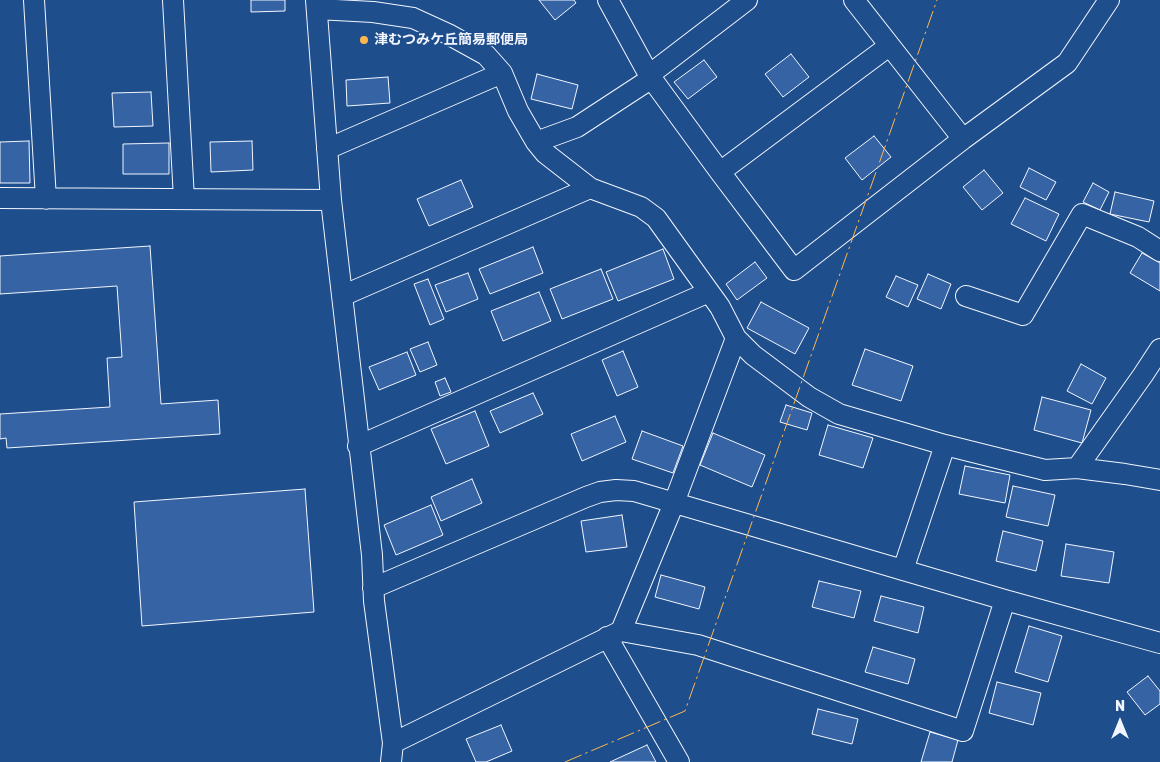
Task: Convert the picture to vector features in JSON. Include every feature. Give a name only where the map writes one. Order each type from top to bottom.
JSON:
[{"type":"street","points":[[34,0],[46,199]]},
{"type":"street","points":[[173,0],[184,199]]},
{"type":"street","points":[[608,0],[650,76],[794,270],[963,139],[1067,63],[1109,0]]},
{"type":"street","points":[[536,142],[577,127],[650,76],[748,0]]},
{"type":"street","points":[[854,0],[963,139]]},
{"type":"street","points":[[1004,600],[963,731],[698,646],[614,634],[392,752],[373,588],[372,555],[331,200],[316,5],[413,18],[448,34],[486,55],[502,73],[518,110],[536,142],[545,153],[590,188],[641,207],[656,218],[720,307],[736,338],[753,356],[808,397],[840,414],[945,445],[1045,470],[1077,468],[1160,480]]},
{"type":"street","points":[[720,172],[889,46]]},
{"type":"street","points":[[327,149],[502,73]]},
{"type":"street","points":[[342,296],[590,188]]},
{"type":"street","points":[[0,198],[331,200]]},
{"type":"street","points":[[966,296],[1023,315],[1082,214],[1138,237],[1160,251]]},
{"type":"street","points":[[358,446],[709,292]]},
{"type":"street","points":[[614,634],[674,503],[736,338]]},
{"type":"street","points":[[1077,468],[1160,349]]},
{"type":"street","points":[[903,570],[945,445]]},
{"type":"street","points":[[373,588],[600,492],[634,490],[1156,646]]},
{"type":"street","points":[[614,634],[680,762]]},
{"type":"building","points":[[251,0],[285,0],[285,11],[251,12]]},
{"type":"building","points":[[539,0],[574,0],[576,3],[555,20]]},
{"type":"building","points":[[791,54],[809,77],[783,97],[765,74]]},
{"type":"building","points":[[704,60],[717,77],[688,99],[674,82]]},
{"type":"building","points":[[537,74],[578,85],[572,109],[531,99]]},
{"type":"building","points":[[388,77],[390,103],[347,106],[346,80]]},
{"type":"building","points":[[151,92],[153,126],[114,127],[112,93]]},
{"type":"building","points":[[874,136],[891,157],[862,180],[845,158]]},
{"type":"building","points":[[29,141],[30,183],[0,183],[0,142]]},
{"type":"building","points":[[252,141],[253,170],[211,172],[210,142]]},
{"type":"building","points":[[169,143],[169,174],[123,174],[123,144]]},
{"type":"building","points":[[1029,168],[1056,182],[1046,200],[1020,187]]},
{"type":"building","points":[[984,170],[1003,193],[982,210],[963,187]]},
{"type":"building","points":[[461,180],[473,207],[429,226],[417,199]]},
{"type":"building","points":[[1093,183],[1109,192],[1100,210],[1083,202]]},
{"type":"building","points":[[1115,192],[1154,201],[1149,222],[1110,214]]},
{"type":"building","points":[[1025,198],[1059,214],[1046,241],[1011,224]]},
{"type":"building","points":[[150,246],[161,404],[218,400],[220,434],[7,448],[6,438],[0,439],[0,414],[110,407],[107,358],[122,357],[117,286],[0,294],[0,256]]},
{"type":"building","points":[[533,247],[543,273],[490,294],[479,269]]},
{"type":"building","points":[[663,249],[674,279],[618,301],[606,272]]},
{"type":"building","points":[[1142,253],[1160,263],[1160,291],[1130,273]]},
{"type":"building","points":[[755,262],[767,278],[737,300],[726,284]]},
{"type":"building","points":[[601,269],[613,299],[562,319],[550,289]]},
{"type":"building","points":[[468,273],[478,299],[446,312],[435,285]]},
{"type":"building","points":[[928,274],[951,284],[941,309],[917,299]]},
{"type":"building","points":[[896,276],[918,285],[908,307],[886,297]]},
{"type":"building","points":[[428,279],[444,319],[430,325],[414,284]]},
{"type":"building","points":[[539,292],[551,321],[503,341],[491,311]]},
{"type":"building","points":[[761,302],[809,328],[795,354],[747,328]]},
{"type":"building","points":[[428,342],[437,365],[420,372],[410,349]]},
{"type":"building","points":[[865,349],[913,366],[901,401],[852,385]]},
{"type":"building","points":[[623,351],[638,387],[617,396],[602,360]]},
{"type":"building","points":[[407,352],[416,375],[379,390],[369,367]]},
{"type":"building","points":[[1081,364],[1106,378],[1092,404],[1067,391]]},
{"type":"building","points":[[445,378],[451,392],[440,396],[435,382]]},
{"type":"building","points":[[533,393],[543,414],[500,433],[490,411]]},
{"type":"building","points":[[1042,397],[1091,410],[1082,443],[1034,430]]},
{"type":"building","points":[[786,405],[812,413],[807,430],[780,422]]},
{"type":"building","points":[[475,411],[489,446],[446,464],[431,429]]},
{"type":"building","points":[[615,416],[626,442],[582,461],[571,434]]},
{"type":"building","points":[[828,425],[873,438],[863,468],[819,455]]},
{"type":"building","points":[[642,431],[683,446],[673,473],[632,459]]},
{"type":"building","points":[[713,433],[765,455],[752,487],[700,465]]},
{"type":"building","points":[[965,466],[1010,475],[1005,503],[959,494]]},
{"type":"building","points":[[472,479],[482,503],[441,521],[431,497]]},
{"type":"building","points":[[1013,486],[1055,495],[1048,526],[1006,517]]},
{"type":"building","points":[[305,489],[314,612],[142,626],[134,502]]},
{"type":"building","points":[[431,505],[443,535],[396,555],[384,525]]},
{"type":"building","points":[[622,515],[627,547],[586,552],[581,521]]},
{"type":"building","points":[[1003,531],[1043,541],[1036,571],[996,561]]},
{"type":"building","points":[[1066,544],[1114,552],[1109,583],[1061,576]]},
{"type":"building","points":[[661,575],[705,587],[699,609],[655,597]]},
{"type":"building","points":[[819,581],[861,591],[854,618],[812,607]]},
{"type":"building","points":[[881,596],[924,607],[918,633],[874,621]]},
{"type":"building","points":[[1029,626],[1062,636],[1048,682],[1015,672]]},
{"type":"building","points":[[873,647],[915,659],[908,684],[865,672]]},
{"type":"building","points":[[1148,676],[1160,691],[1160,704],[1145,715],[1127,692]]},
{"type":"building","points":[[997,682],[1041,693],[1033,725],[989,713]]},
{"type":"building","points":[[818,709],[858,719],[852,744],[812,734]]},
{"type":"building","points":[[501,725],[512,751],[486,762],[476,762],[466,739]]},
{"type":"building","points":[[930,732],[958,740],[952,762],[921,762]]},
{"type":"building","points":[[647,745],[656,762],[610,762]]},
{"type":"power","points":[[565,762],[685,711],[937,0]]},
{"type":"place","name":"津むつみケ丘簡易郵便局","points":[[364,40]]}]
